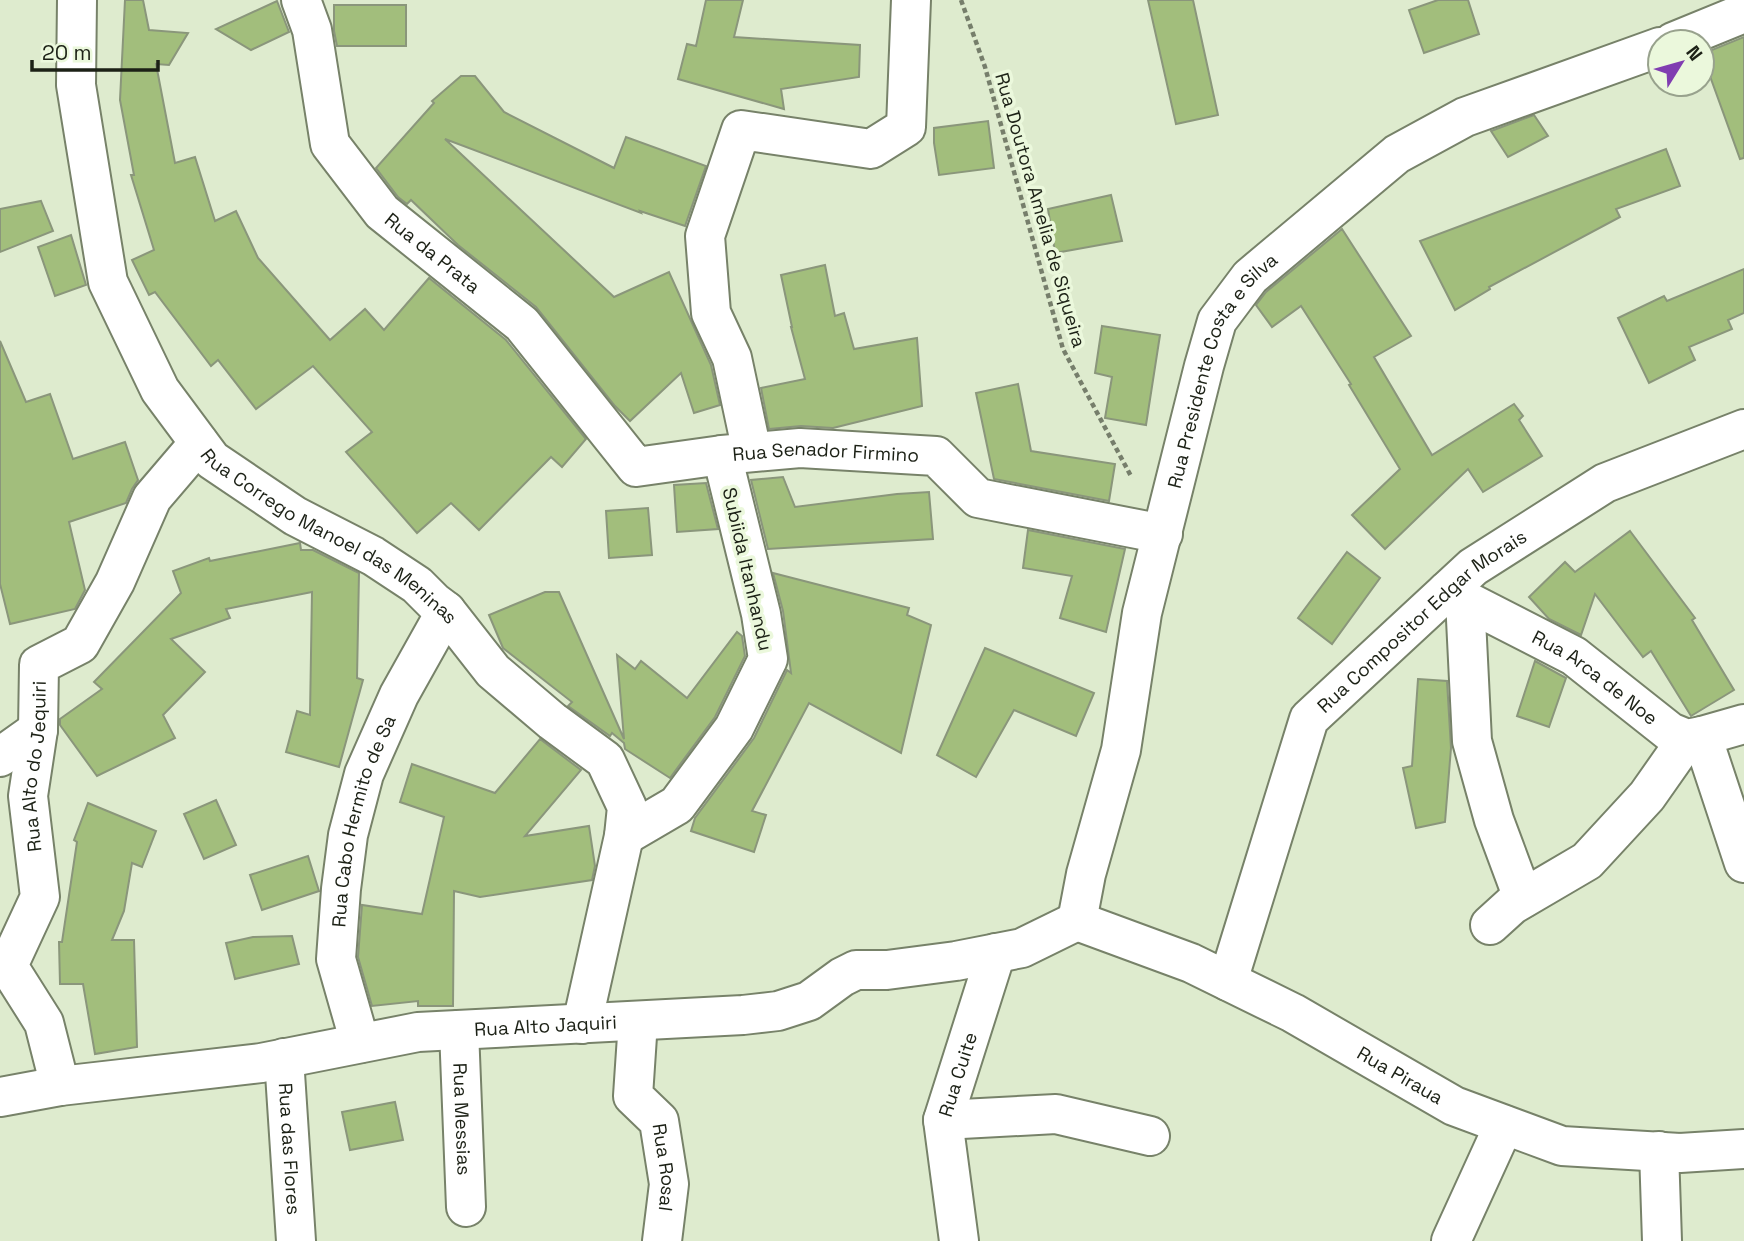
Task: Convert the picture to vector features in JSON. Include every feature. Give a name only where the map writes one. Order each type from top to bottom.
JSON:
[{"type":"street","name":"Rua Corrego Manoel das Meninas","points":[[77,0],[76,85],[108,282],[160,390],[212,460],[295,516],[373,556],[417,585],[446,611],[493,671],[552,721],[605,760],[627,807],[624,836],[582,1024]]},
{"type":"street","name":"Rua da Prata","points":[[301,0],[312,30],[330,144],[382,212],[522,324],[636,467]]},
{"type":"street","name":"Subiida Itanhandu","points":[[624,836],[677,805],[734,728],[768,659],[737,453],[732,358],[711,313],[705,236],[741,130],[871,149],[906,127],[911,0]]},
{"type":"street","points":[[1707,28],[1744,13]]},
{"type":"street","name":"Rua Presidente Costa e Silva","points":[[1077,921],[1086,874],[1121,750],[1142,613],[1217,321],[1250,277],[1397,154],[1465,117],[1646,52]]},
{"type":"street","name":"Rua Compositor Edgar Morais","points":[[1228,981],[1309,719],[1456,595],[1473,567],[1605,482],[1744,429]]},
{"type":"street","name":"Rua Alto do Jequiri","points":[[60,1086],[44,1023],[8,966],[40,897],[28,796],[38,730],[39,665],[80,644],[115,582],[152,498],[200,443]]},
{"type":"street","name":"Rua Senador Firmino","points":[[636,467],[737,453],[800,448],[936,456],[978,498],[1163,534]]},
{"type":"street","points":[[1456,595],[1472,741],[1494,820],[1523,898]]},
{"type":"street","name":"Rua Arca de Noe","points":[[1456,595],[1574,656],[1670,732],[1694,738]]},
{"type":"street","name":"Rua Cabo Hermito de Sa","points":[[360,1043],[336,959],[348,835],[364,774],[399,695],[446,611]]},
{"type":"street","points":[[1490,925],[1512,905],[1587,861],[1647,796],[1694,738],[1744,724]]},
{"type":"street","points":[[0,757],[38,730]]},
{"type":"street","points":[[1694,738],[1744,863]]},
{"type":"street","name":"Rua Alto Jaquiri","points":[[0,1097],[60,1086],[261,1063],[418,1032],[778,1011],[809,1001],[856,970],[887,970],[1022,948],[1077,921]]},
{"type":"street","name":"Rua Piraua","points":[[1077,921],[1191,963],[1293,1013],[1454,1106],[1562,1146],[1680,1153],[1744,1149]]},
{"type":"street","name":"Rua Cuite","points":[[959,1241],[943,1120],[996,953]]},
{"type":"street","name":"Rua Rosal","points":[[638,1021],[633,1096],[659,1121],[669,1184],[662,1241]]},
{"type":"street","name":"Rua Messias","points":[[459,1030],[466,1208]]},
{"type":"street","name":"Rua das Flores","points":[[284,1058],[296,1241]]},
{"type":"street","points":[[943,1120],[1056,1114],[1150,1136]]},
{"type":"street","points":[[1451,1241],[1504,1125]]},
{"type":"street","points":[[1659,1151],[1662,1241]]},
{"type":"path","name":"Rua Doutora Amelia de Siqueira","points":[[961,0],[985,67],[1063,349],[1163,534]]},
{"type":"building","points":[[125,0],[143,0],[149,30],[188,33],[169,65],[156,64],[175,163],[195,157],[215,221],[236,211],[258,258],[330,340],[365,309],[384,330],[429,278],[506,340],[586,439],[562,467],[551,457],[479,530],[451,503],[417,533],[346,452],[372,432],[313,366],[256,409],[218,360],[211,366],[155,292],[149,295],[132,260],[154,250],[131,175],[134,175],[120,100]]},
{"type":"building","points":[[706,0],[743,0],[734,37],[860,45],[859,77],[781,89],[784,109],[678,79],[687,44],[696,46]]},
{"type":"building","points":[[1148,0],[1193,0],[1218,115],[1176,124]]},
{"type":"building","points":[[1438,0],[1468,0],[1479,34],[1424,53],[1409,10]]},
{"type":"building","points":[[277,1],[289,32],[251,50],[216,29]]},
{"type":"building","points":[[334,5],[406,5],[406,46],[337,46]]},
{"type":"building","points":[[1744,37],[1744,158],[1740,159],[1716,93],[1716,48]]},
{"type":"building","points":[[461,76],[475,76],[504,112],[614,168],[626,137],[706,166],[685,226],[640,211],[641,213],[445,139],[614,297],[669,272],[711,365],[720,405],[694,413],[681,373],[630,421],[536,307],[458,245],[411,200],[407,204],[398,197],[376,168],[434,103],[432,101]]},
{"type":"building","points":[[1534,115],[1548,136],[1508,157],[1491,131]]},
{"type":"building","points":[[988,121],[994,168],[939,175],[934,128]]},
{"type":"building","points":[[1666,149],[1680,186],[1616,209],[1620,217],[1489,287],[1490,289],[1455,310],[1420,241]]},
{"type":"building","points":[[1111,195],[1122,241],[1055,253],[1048,209]]},
{"type":"building","points":[[41,201],[53,231],[0,252],[0,209]]},
{"type":"building","points":[[1342,229],[1411,336],[1374,357],[1432,455],[1514,404],[1523,416],[1519,420],[1542,456],[1483,492],[1468,469],[1385,549],[1352,515],[1400,469],[1349,385],[1351,384],[1301,306],[1272,327],[1256,305],[1266,292]]},
{"type":"building","points":[[71,235],[86,285],[55,296],[38,247]]},
{"type":"building","points":[[825,265],[835,316],[844,313],[854,349],[917,338],[922,406],[833,428],[801,426],[769,429],[761,388],[805,379],[781,275]]},
{"type":"building","points":[[1744,269],[1744,313],[1728,320],[1732,329],[1689,347],[1695,360],[1649,383],[1618,318],[1664,296],[1667,301]]},
{"type":"building","points":[[1102,326],[1160,335],[1146,425],[1105,418],[1112,377],[1095,373]]},
{"type":"building","points":[[0,341],[26,402],[50,394],[73,459],[125,442],[138,480],[126,503],[69,522],[85,590],[75,609],[10,624],[0,584]]},
{"type":"building","points":[[1018,384],[1031,451],[1115,464],[1109,501],[994,479],[976,393]]},
{"type":"building","points":[[783,477],[795,507],[929,492],[933,539],[768,549],[751,480]]},
{"type":"building","points":[[706,483],[718,529],[677,532],[674,485]]},
{"type":"building","points":[[648,508],[652,555],[609,558],[606,511]]},
{"type":"building","points":[[1028,530],[1125,549],[1106,632],[1060,618],[1072,576],[1023,568]]},
{"type":"building","points":[[1630,531],[1695,618],[1692,620],[1734,690],[1691,716],[1651,651],[1643,657],[1595,594],[1581,635],[1549,619],[1529,597],[1565,562],[1575,572]]},
{"type":"building","points":[[300,543],[301,550],[313,550],[359,573],[357,678],[363,680],[339,767],[286,752],[297,711],[310,715],[312,592],[226,609],[230,618],[171,639],[205,672],[163,715],[175,738],[97,776],[60,725],[60,719],[102,689],[94,682],[181,593],[173,571],[209,558],[210,561]]},
{"type":"building","points":[[1347,552],[1380,578],[1332,644],[1298,618]]},
{"type":"building","points":[[773,573],[909,608],[907,615],[931,625],[901,753],[809,703],[752,811],[766,815],[754,852],[691,831],[695,818],[754,738],[787,670],[791,673],[783,611]]},
{"type":"building","points":[[545,592],[559,592],[624,739],[617,655],[635,669],[641,661],[687,698],[737,632],[742,636],[745,656],[715,717],[670,778],[625,749],[624,743],[612,733],[610,736],[568,706],[572,702],[503,648],[489,615]]},
{"type":"building","points":[[985,648],[1094,693],[1076,736],[1014,710],[976,777],[937,755]]},
{"type":"building","points":[[1535,661],[1566,678],[1549,727],[1517,716]]},
{"type":"building","points":[[1418,679],[1447,681],[1451,748],[1445,822],[1416,828],[1403,768],[1412,766]]},
{"type":"building","points":[[540,739],[581,770],[525,836],[589,826],[595,866],[592,880],[480,897],[454,891],[453,1006],[418,1006],[418,1001],[372,1006],[358,957],[362,905],[422,914],[444,817],[400,802],[412,764],[495,793]]},
{"type":"building","points":[[216,800],[236,845],[204,859],[184,814]]},
{"type":"building","points":[[88,803],[156,831],[142,867],[132,863],[124,911],[112,940],[134,940],[137,1047],[95,1054],[83,984],[60,984],[59,942],[62,942],[77,842],[74,840]]},
{"type":"building","points":[[308,856],[319,891],[262,910],[250,875]]},
{"type":"building","points":[[292,936],[299,964],[235,979],[226,943],[253,937]]},
{"type":"building","points":[[395,1102],[403,1140],[350,1150],[342,1112]]}]
